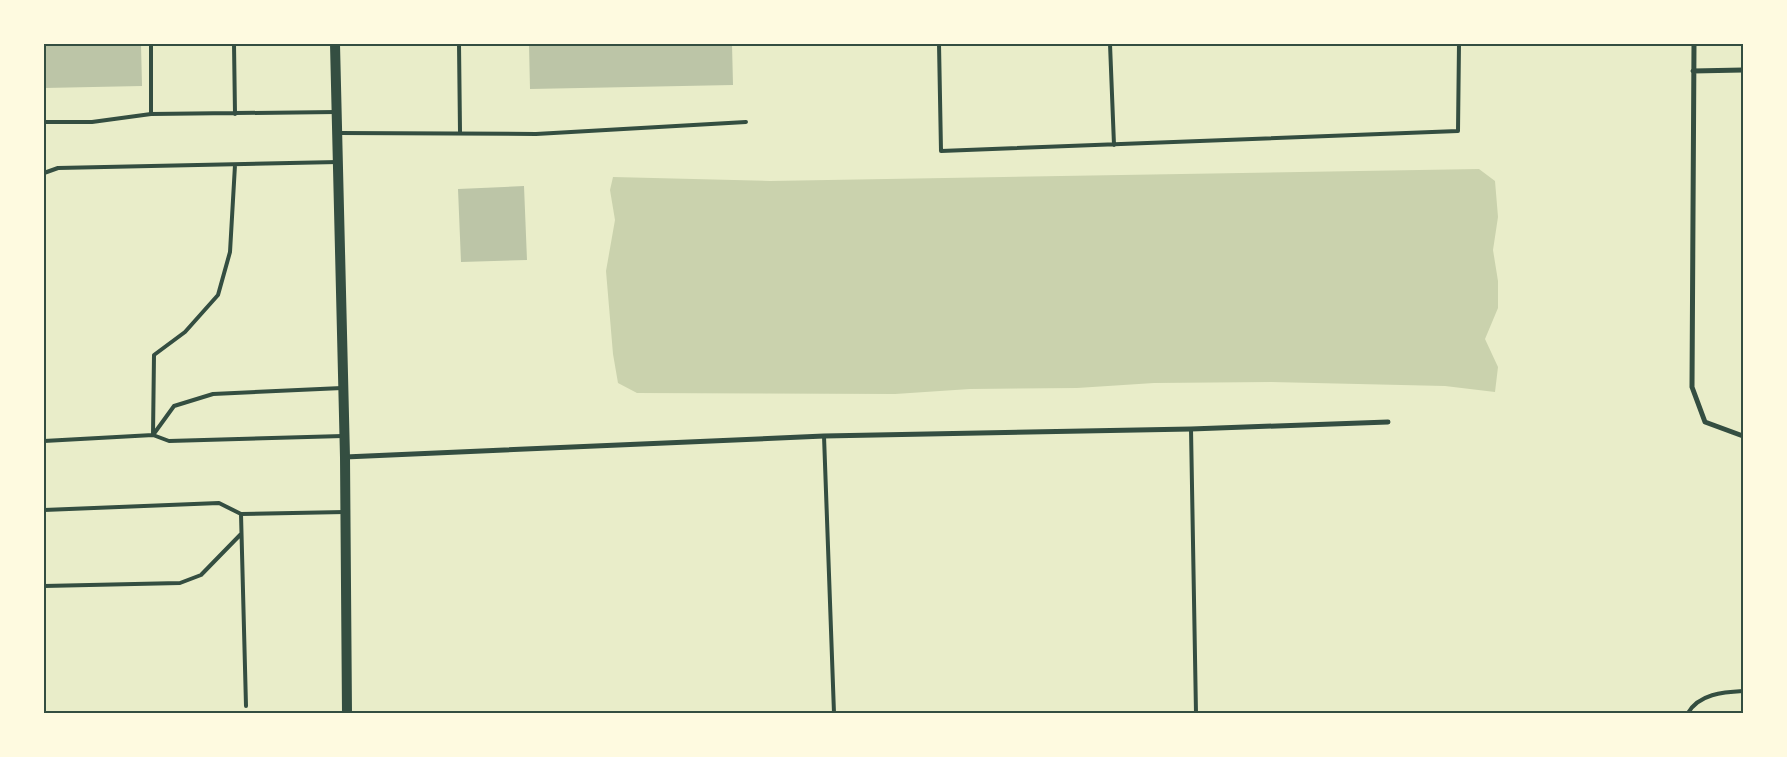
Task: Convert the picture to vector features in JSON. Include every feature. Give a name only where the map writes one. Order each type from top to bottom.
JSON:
[{"type":"main road","points":[[335,44],[345,457],[347,713]]},
{"type":"street","points":[[1694,44],[1692,387],[1706,422],[1743,436]]},
{"type":"street","points":[[1693,71],[1743,70]]},
{"type":"street","points":[[345,457],[824,436],[1191,429],[1388,422]]},
{"type":"lane","points":[[151,44],[151,114]]},
{"type":"lane","points":[[234,44],[235,114]]},
{"type":"lane","points":[[459,44],[460,132]]},
{"type":"lane","points":[[939,44],[941,151],[1458,131],[1459,44]]},
{"type":"lane","points":[[1110,44],[1114,144]]},
{"type":"lane","points":[[44,122],[92,122],[151,114],[336,112]]},
{"type":"lane","points":[[337,133],[460,132],[536,134],[746,122]]},
{"type":"lane","points":[[44,173],[58,168],[338,162]]},
{"type":"lane","points":[[153,435],[154,355],[185,332],[218,295],[230,252],[235,164]]},
{"type":"lane","points":[[153,435],[174,406],[213,394],[343,388]]},
{"type":"lane","points":[[1191,429],[1196,713]]},
{"type":"lane","points":[[44,441],[153,435],[169,441],[344,436]]},
{"type":"lane","points":[[824,436],[834,713]]},
{"type":"lane","points":[[44,510],[219,503],[241,514],[345,512]]},
{"type":"lane","points":[[241,514],[246,706]]},
{"type":"lane","points":[[44,586],[180,583],[201,575],[241,534]]},
{"type":"lane","points":[[1688,713],[1692,706],[1719,692],[1743,691]]},
{"type":"green space","points":[[1479,169],[1495,181],[1498,217],[1493,250],[1498,281],[1498,308],[1485,339],[1498,367],[1495,392],[1445,386],[1271,382],[1154,383],[1077,388],[970,389],[895,394],[637,393],[618,383],[613,354],[606,271],[615,220],[610,190],[613,177],[770,181]]},
{"type":"building","points":[[44,44],[141,44],[142,86],[44,88]]},
{"type":"building","points":[[529,44],[732,44],[733,85],[530,89]]},
{"type":"building","points":[[524,186],[527,260],[461,262],[458,189]]}]
